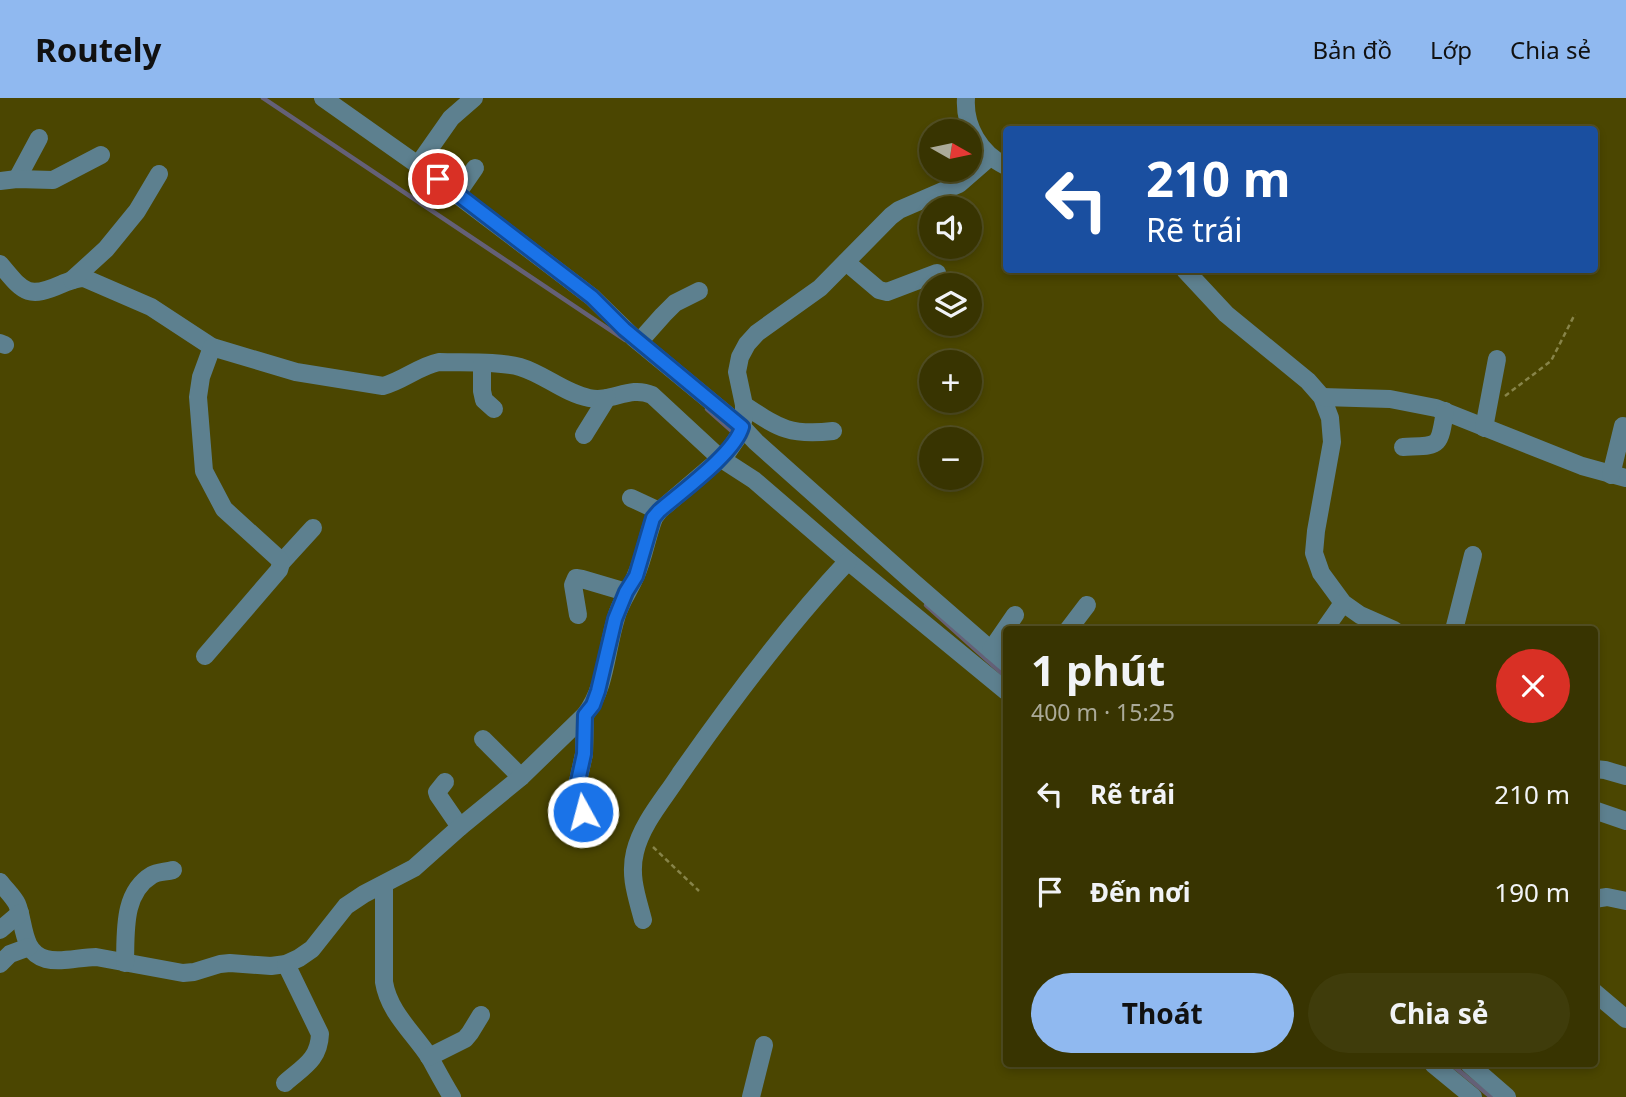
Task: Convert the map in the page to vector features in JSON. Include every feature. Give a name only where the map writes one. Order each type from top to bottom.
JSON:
[{"type":"street","points":[[323,98],[418,165],[592,297],[632,336],[1003,660]]},
{"type":"street","points":[[418,165],[451,118],[474,98]]},
{"type":"street","points":[[966,98],[968,124],[975,138],[990,157],[1003,164]]},
{"type":"street","points":[[8,180],[39,138]]},
{"type":"street","points":[[8,180],[53,180],[101,155]]},
{"type":"street","points":[[0,882],[16,902],[29,947],[45,959],[96,957],[183,973],[230,963],[271,966],[286,964],[312,949],[346,906],[414,869],[521,777],[593,705],[615,619],[636,576],[653,518],[723,456],[741,430],[744,405],[737,372],[740,357],[747,344],[757,333],[810,296],[891,216],[959,184],[990,157]]},
{"type":"street","points":[[457,194],[475,167]]},
{"type":"street","points":[[72,280],[106,249],[137,211],[159,174]]},
{"type":"street","points":[[846,262],[879,290],[887,292],[919,280]]},
{"type":"street","points":[[0,264],[26,291],[46,291],[84,278],[143,302],[212,347],[296,372],[383,386],[429,364],[439,362],[506,365],[520,367],[590,399],[644,391],[1003,689]]},
{"type":"street","points":[[1188,273],[1226,314],[1308,381],[1322,397],[1330,418],[1332,442],[1314,553],[1321,573],[1343,603],[1360,615],[1385,626]]},
{"type":"street","points":[[632,336],[663,315],[675,303],[699,291]]},
{"type":"street","points":[[212,347],[201,377],[198,397],[204,471],[223,509],[279,559],[281,564]]},
{"type":"street","points":[[1483,428],[1497,359]]},
{"type":"street","points":[[482,364],[484,400],[494,409]]},
{"type":"street","points":[[1322,397],[1390,399],[1445,411],[1581,466],[1619,477],[1623,426]]},
{"type":"street","points":[[584,435],[607,398]]},
{"type":"street","points":[[744,405],[786,430],[810,434],[832,431]]},
{"type":"street","points":[[1404,447],[1433,446],[1441,433],[1445,411]]},
{"type":"street","points":[[631,498],[659,511]]},
{"type":"street","points":[[205,656],[313,528]]},
{"type":"street","points":[[1455,626],[1473,555]]},
{"type":"street","points":[[643,920],[632,870],[635,850],[646,824],[707,737],[807,606],[848,561]]},
{"type":"street","points":[[578,615],[573,585],[576,578],[626,592]]},
{"type":"street","points":[[1327,626],[1343,603]]},
{"type":"street","points":[[1071,626],[1087,605]]},
{"type":"street","points":[[1007,626],[1015,615]]},
{"type":"street","points":[[991,650],[1003,632]]},
{"type":"street","points":[[583,812],[576,790],[584,754],[585,715]]},
{"type":"street","points":[[483,738],[521,777]]},
{"type":"street","points":[[1598,769],[1626,776]]},
{"type":"street","points":[[445,782],[438,795],[460,827]]},
{"type":"street","points":[[1598,811],[1626,821]]},
{"type":"street","points":[[125,963],[127,912],[134,895],[153,874],[173,870]]},
{"type":"street","points":[[384,884],[386,995],[429,1057],[452,1097]]},
{"type":"street","points":[[1598,898],[1607,897],[1626,901]]},
{"type":"street","points":[[0,930],[19,913]]},
{"type":"street","points":[[0,964],[10,954],[29,947]]},
{"type":"street","points":[[285,1083],[314,1058],[320,1046],[320,1034],[286,964]]},
{"type":"street","points":[[1598,995],[1623,1012]]},
{"type":"street","points":[[429,1057],[465,1038],[481,1014]]},
{"type":"street","points":[[751,1097],[764,1045]]},
{"type":"street","points":[[1437,1067],[1473,1097]]},
{"type":"street","points":[[1472,1067],[1507,1097]]},
{"type":"path","points":[[1488,408],[1551,361],[1575,314]]},
{"type":"path","points":[[641,835],[699,891]]},
{"type":"waterway","points":[[263,98],[625,340]]},
{"type":"waterway","points":[[707,409],[734,433]]},
{"type":"waterway","points":[[926,605],[1003,674]]},
{"type":"waterway","points":[[1455,1067],[1491,1097]]},
{"type":"route","points":[[438,179],[592,297],[624,329],[742,427],[727,453],[653,518],[636,576],[615,619],[598,691],[593,705],[585,715],[584,754],[576,790],[583,812]]}]
